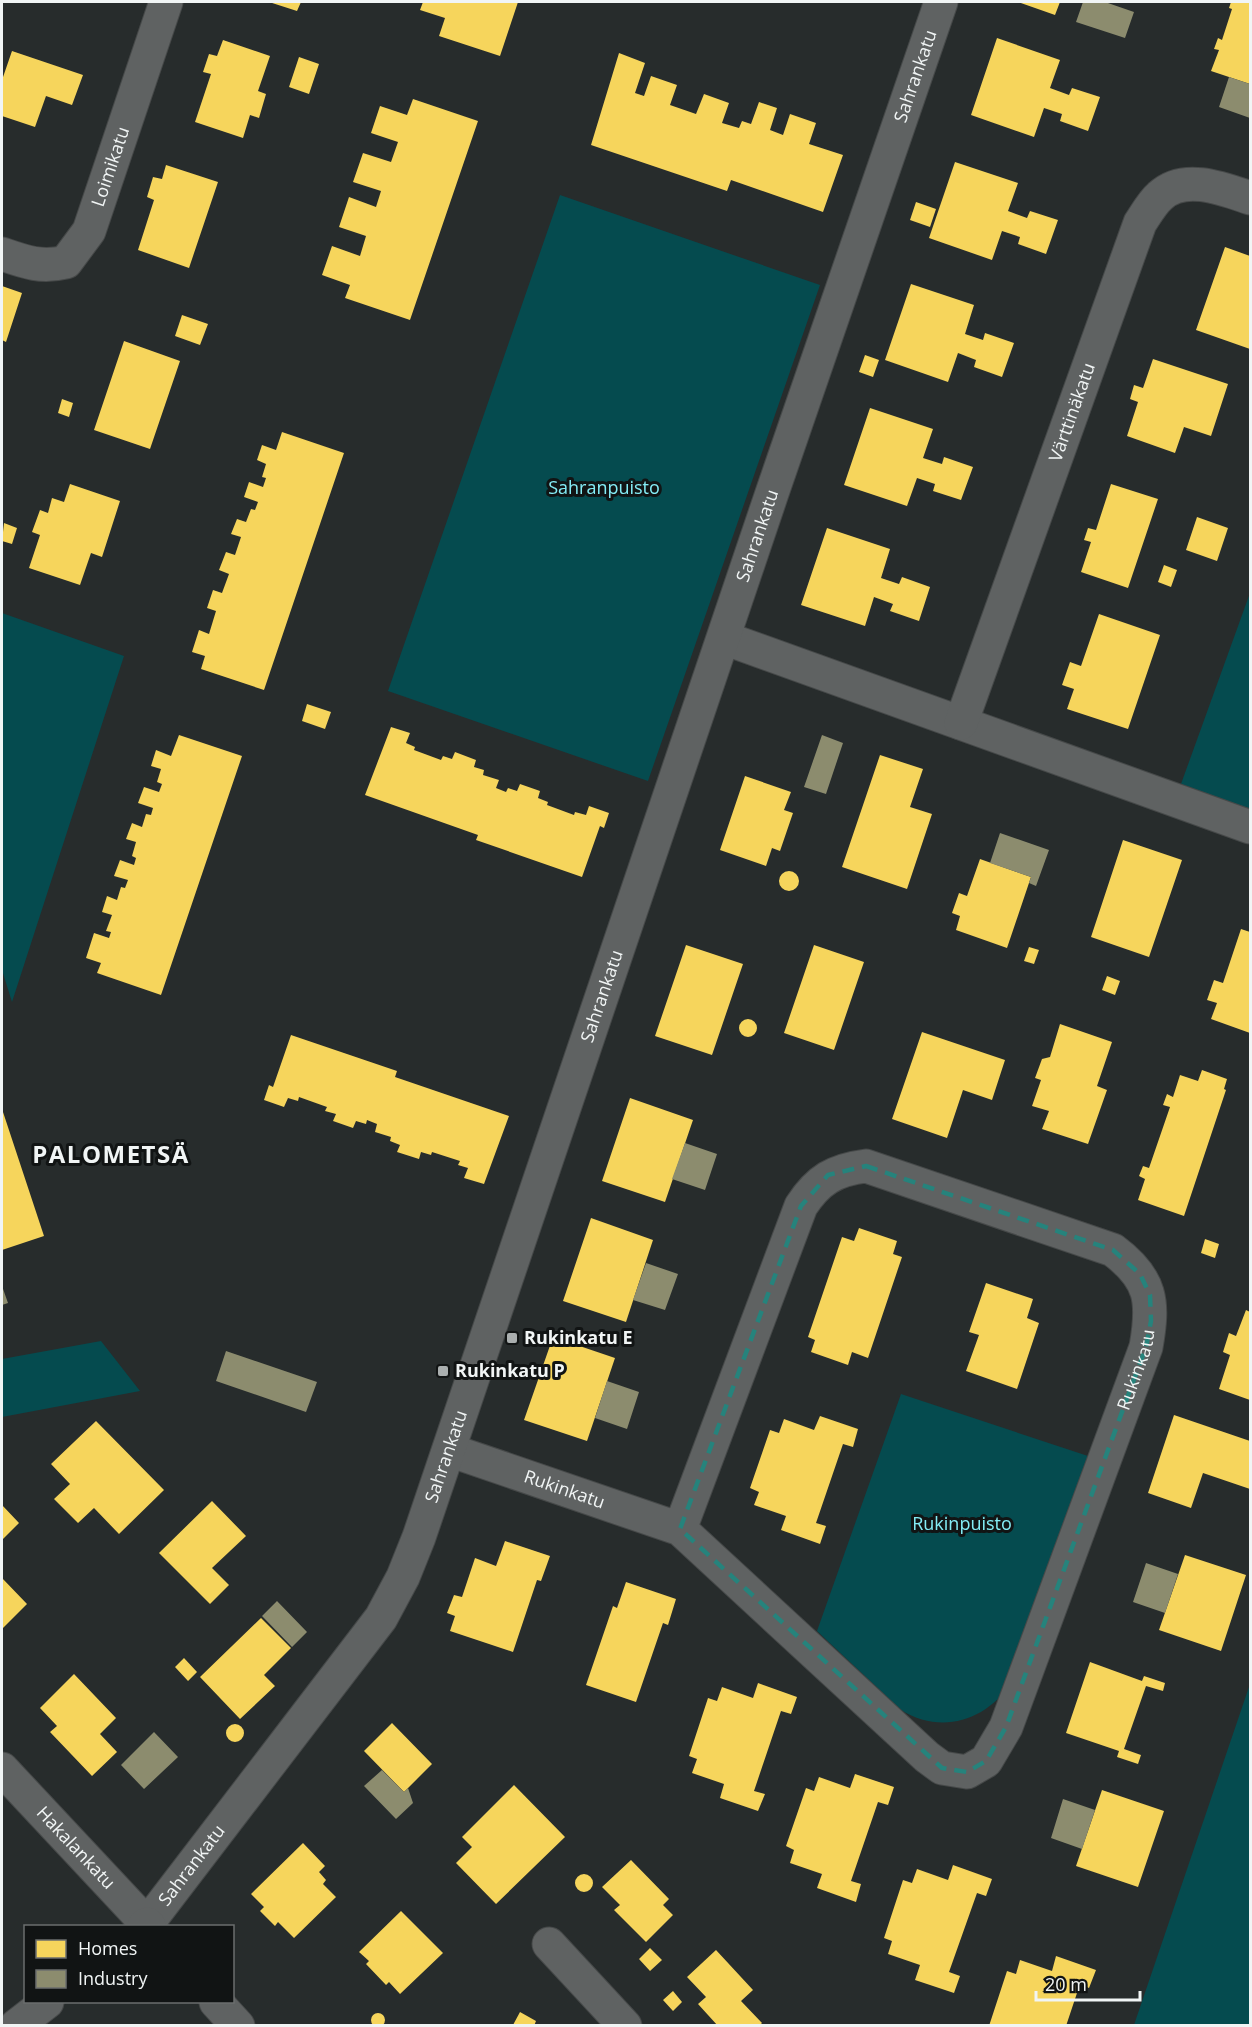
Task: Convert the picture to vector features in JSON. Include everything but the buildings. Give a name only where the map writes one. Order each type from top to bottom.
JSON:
[{"type":"street","name":"Loimikatu","points":[[2,254],[29,264],[47,267],[66,262],[89,231],[166,2]]},
{"type":"street","name":"Sahrankatu","points":[[148,1925],[381,1618],[404,1577],[941,2]]},
{"type":"street","name":"Värttinäkatu","points":[[962,723],[1140,223],[1161,195],[1185,185],[1213,185],[1251,198]]},
{"type":"street","points":[[724,638],[1251,827]]},
{"type":"street","name":"Rukinkatu","points":[[449,1450],[680,1529],[927,1758],[942,1768],[967,1772],[986,1761],[1006,1727],[1146,1347],[1151,1321],[1150,1295],[1140,1274],[1113,1250],[866,1166],[844,1168],[828,1175],[813,1188],[801,1206],[680,1529]]},
{"type":"street","name":"Hakalankatu","points":[[2,1769],[146,1925]]},
{"type":"street","points":[[549,1944],[625,2025]]},
{"type":"street","points":[[16,2025],[44,2003]]},
{"type":"street","points":[[218,2003],[238,2025]]},
{"type":"highlighted area","points":[[866,1166],[1113,1250],[1140,1274],[1150,1295],[1151,1321],[1146,1347],[1006,1727],[986,1761],[967,1772],[942,1768],[680,1529],[801,1206],[828,1175]]},
{"type":"green space","name":"Sahranpuisto","points":[[560,195],[820,285],[648,781],[388,691]]},
{"type":"green space","points":[[1250,593],[1250,810],[1181,784]]},
{"type":"green space","points":[[2,613],[124,656],[12,1002],[2,970]]},
{"type":"green space","points":[[101,1341],[140,1391],[2,1417],[2,1359]]},
{"type":"green space","name":"Rukinpuisto","points":[[901,1394],[1094,1458],[1016,1675],[1001,1695],[989,1706],[976,1715],[962,1720],[932,1722],[916,1718],[901,1710],[817,1631]]},
{"type":"green space","points":[[1250,1684],[1250,2025],[1134,2025]]},
{"type":"place","name":"Rukinkatu E","points":[[512,1338]]},
{"type":"place","name":"Rukinkatu P","points":[[443,1371]]},
{"type":"district","name":"PALOMETSÄ","points":[[111,1155]]}]
